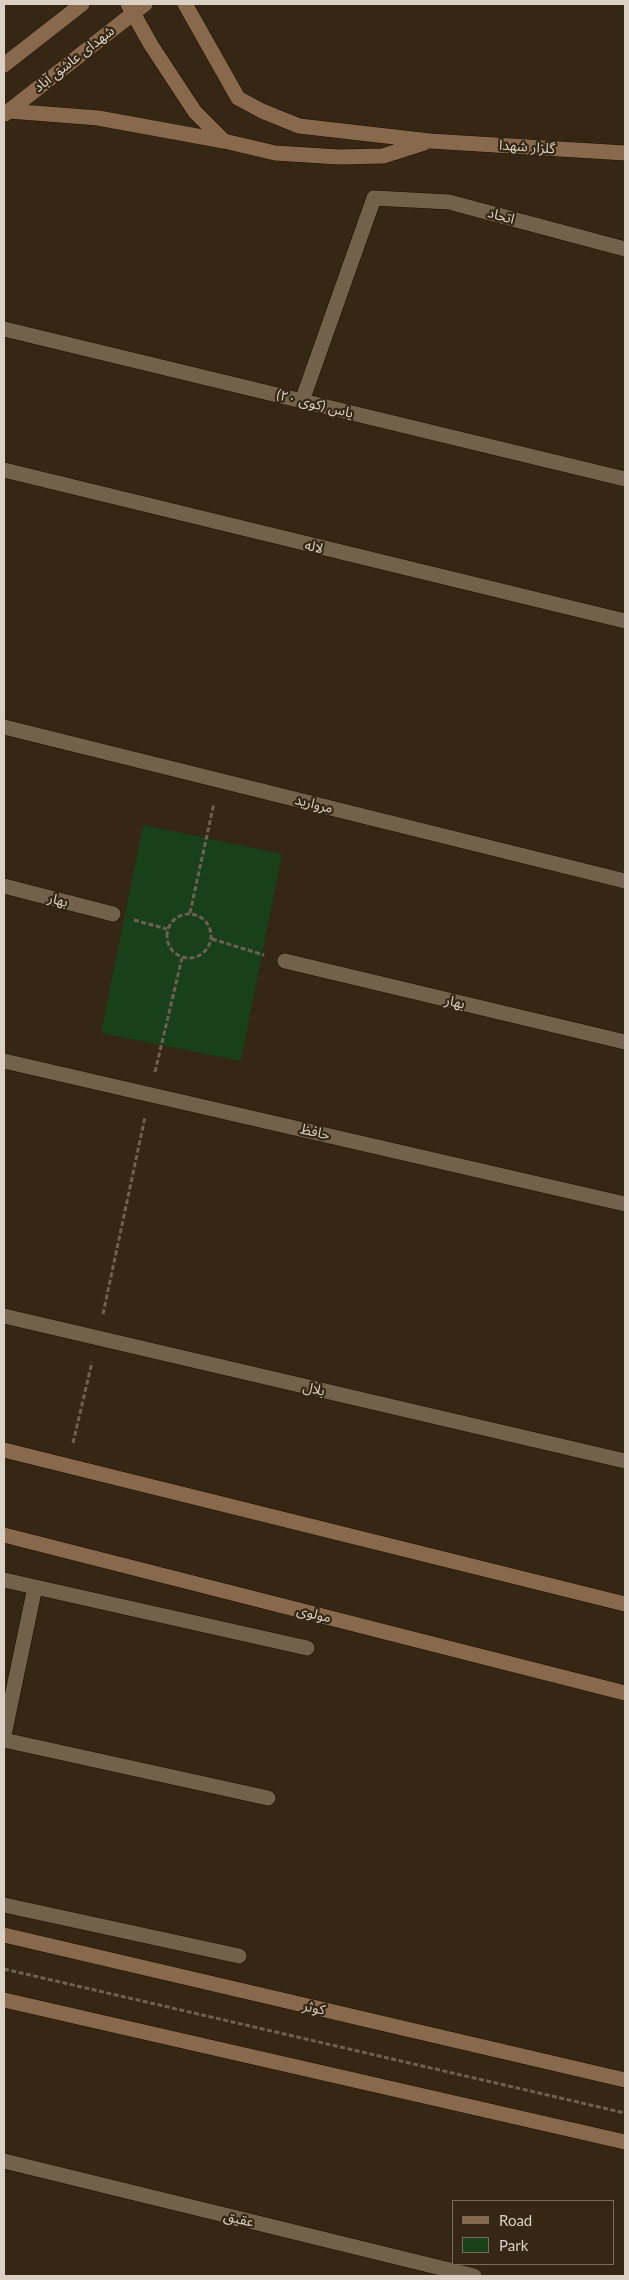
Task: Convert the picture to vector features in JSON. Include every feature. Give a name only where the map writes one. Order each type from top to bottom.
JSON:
[{"type":"street","points":[[4,65],[82,4]]},
{"type":"street","name":"گلزار شهدا","points":[[185,4],[238,98],[299,126],[430,141],[625,153]]},
{"type":"street","points":[[136,7],[151,45],[195,112],[224,141]]},
{"type":"street","name":"شهدای عاشق آباد","points":[[6,113],[136,7]]},
{"type":"street","points":[[6,113],[98,118],[224,141],[275,153],[339,157],[383,156],[430,141]]},
{"type":"street","name":"اتحاد","points":[[302,401],[374,198],[449,202],[625,249]]},
{"type":"street","name":"یاس (کوی ۲۰)","points":[[4,329],[625,479]]},
{"type":"street","name":"لاله","points":[[4,470],[625,621]]},
{"type":"street","name":"مروارید","points":[[4,727],[625,881]]},
{"type":"street","name":"بهار","points":[[4,886],[112,914]]},
{"type":"street","name":"بهار","points":[[285,961],[625,1042]]},
{"type":"street","name":"حافظ","points":[[4,1061],[625,1204]]},
{"type":"street","name":"بلال","points":[[4,1316],[625,1461]]},
{"type":"street","points":[[4,1450],[625,1604]]},
{"type":"street","name":"مولوی","points":[[4,1536],[625,1693]]},
{"type":"street","points":[[4,1580],[307,1648]]},
{"type":"street","points":[[4,1735],[35,1587]]},
{"type":"street","points":[[4,1740],[268,1798]]},
{"type":"street","points":[[4,1905],[239,1956]]},
{"type":"street","name":"کوثر","points":[[4,1935],[625,2080]]},
{"type":"street","points":[[4,2000],[625,2142]]},
{"type":"street","name":"عقیق","points":[[4,2161],[474,2276]]},
{"type":"path","points":[[190,913],[219,781]]},
{"type":"path","points":[[190,913],[203,918],[208,924],[212,939],[209,947],[198,957],[190,959],[182,958],[171,950],[168,943],[168,929],[176,918],[190,913]]},
{"type":"path","points":[[112,914],[168,929]]},
{"type":"path","points":[[212,939],[285,961]]},
{"type":"path","points":[[68,1466],[149,1094],[182,958]]},
{"type":"path","points":[[4,1968],[625,2113]]},
{"type":"green space","points":[[143,825],[282,854],[241,1061],[101,1033]]}]
